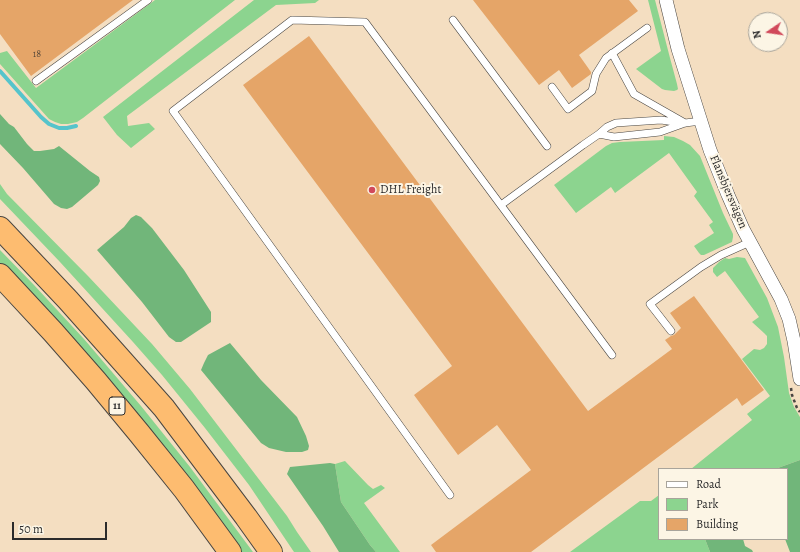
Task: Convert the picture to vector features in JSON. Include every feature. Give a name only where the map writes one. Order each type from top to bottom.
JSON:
[{"type":"highway","points":[[0,228],[68,300],[164,408],[271,552]]},
{"type":"highway","name":"11","points":[[0,275],[53,332],[125,415],[184,489],[227,548]]},
{"type":"highway","points":[[0,291],[90,390],[227,548]]},
{"type":"street","name":"Flansbjersvägen","points":[[666,0],[678,49],[710,150],[728,195],[750,242],[781,299],[788,319],[794,341],[795,381]]},
{"type":"lane","points":[[36,81],[148,0]]},
{"type":"lane","points":[[450,495],[173,111],[292,20],[365,22],[612,355]]},
{"type":"lane","points":[[453,20],[547,146]]},
{"type":"lane","points":[[552,87],[568,109],[592,91],[596,74],[606,58],[647,28]]},
{"type":"lane","points":[[612,54],[634,94],[685,124]]},
{"type":"lane","points":[[501,205],[607,127],[616,123],[661,120],[685,124]]},
{"type":"lane","points":[[599,134],[614,137],[660,132],[685,124],[701,121]]},
{"type":"lane","points":[[671,331],[650,304],[701,267],[721,255],[750,242]]},
{"type":"path","points":[[795,381],[792,395],[800,412]]},
{"type":"green space","points":[[155,0],[235,0],[77,122],[61,124],[49,119],[0,64],[0,53],[7,51],[36,88]]},
{"type":"green space","points":[[254,0],[319,0],[315,3],[276,5],[127,116],[128,126],[149,123],[155,129],[131,148],[117,135],[103,117]]},
{"type":"green space","points":[[648,0],[655,0],[677,84],[678,89],[674,91],[662,89],[636,69],[661,51]]},
{"type":"green space","points":[[0,114],[9,124],[14,127],[34,151],[54,149],[59,146],[99,177],[100,181],[98,185],[72,207],[67,209],[61,208],[54,204],[0,144]]},
{"type":"green space","points":[[664,136],[674,137],[683,141],[690,145],[700,156],[733,234],[732,242],[704,255],[701,255],[694,246],[714,233],[709,225],[713,222],[694,196],[697,192],[669,153],[615,193],[611,187],[576,213],[554,185],[612,143],[664,140]]},
{"type":"green space","points":[[0,184],[7,194],[88,276],[152,344],[190,389],[287,516],[311,552],[294,552],[249,485],[162,375],[60,262],[0,199]]},
{"type":"green space","points":[[136,215],[141,217],[152,228],[184,270],[211,312],[211,322],[181,342],[176,342],[169,337],[142,302],[97,250]]},
{"type":"green space","points":[[0,250],[84,339],[141,406],[190,467],[253,552],[237,552],[0,269]]},
{"type":"green space","points":[[737,257],[745,258],[767,298],[778,327],[789,393],[794,407],[800,417],[800,460],[778,468],[692,468],[752,420],[747,414],[770,396],[742,359],[754,349],[760,350],[767,344],[767,336],[752,322],[759,317],[725,271],[717,277],[713,272],[713,268],[719,262],[725,258],[729,259]]},
{"type":"green space","points":[[230,343],[261,380],[297,417],[306,436],[309,446],[308,450],[302,452],[286,452],[269,448],[261,443],[201,370],[208,355]]},
{"type":"green space","points":[[800,460],[800,552],[790,552],[785,540],[788,540],[788,468],[778,468]]},
{"type":"green space","points":[[345,461],[373,489],[381,485],[385,488],[364,503],[400,552],[376,552],[341,502],[335,464]]},
{"type":"green space","points":[[330,463],[335,464],[341,502],[376,552],[339,552],[287,474],[290,467]]},
{"type":"green space","points":[[658,496],[658,540],[705,540],[710,552],[570,552],[640,501],[651,501]]},
{"type":"green space","points":[[705,540],[743,540],[745,546],[753,552],[710,552]]},
{"type":"building","points":[[0,0],[133,0],[31,76],[0,34]]},
{"type":"building","points":[[473,0],[629,0],[638,11],[579,55],[591,74],[572,88],[559,70],[539,85]]},
{"type":"building","name":"DHL Freight","points":[[309,36],[588,411],[672,349],[665,340],[674,335],[681,328],[670,313],[694,296],[764,390],[742,406],[737,398],[531,552],[436,552],[431,545],[531,470],[497,425],[458,455],[414,395],[452,366],[243,85]]},
{"type":"waterway","points":[[0,71],[49,124],[59,128],[76,126]]},
{"type":"place","name":"DHL Freight","points":[[372,190]]}]
